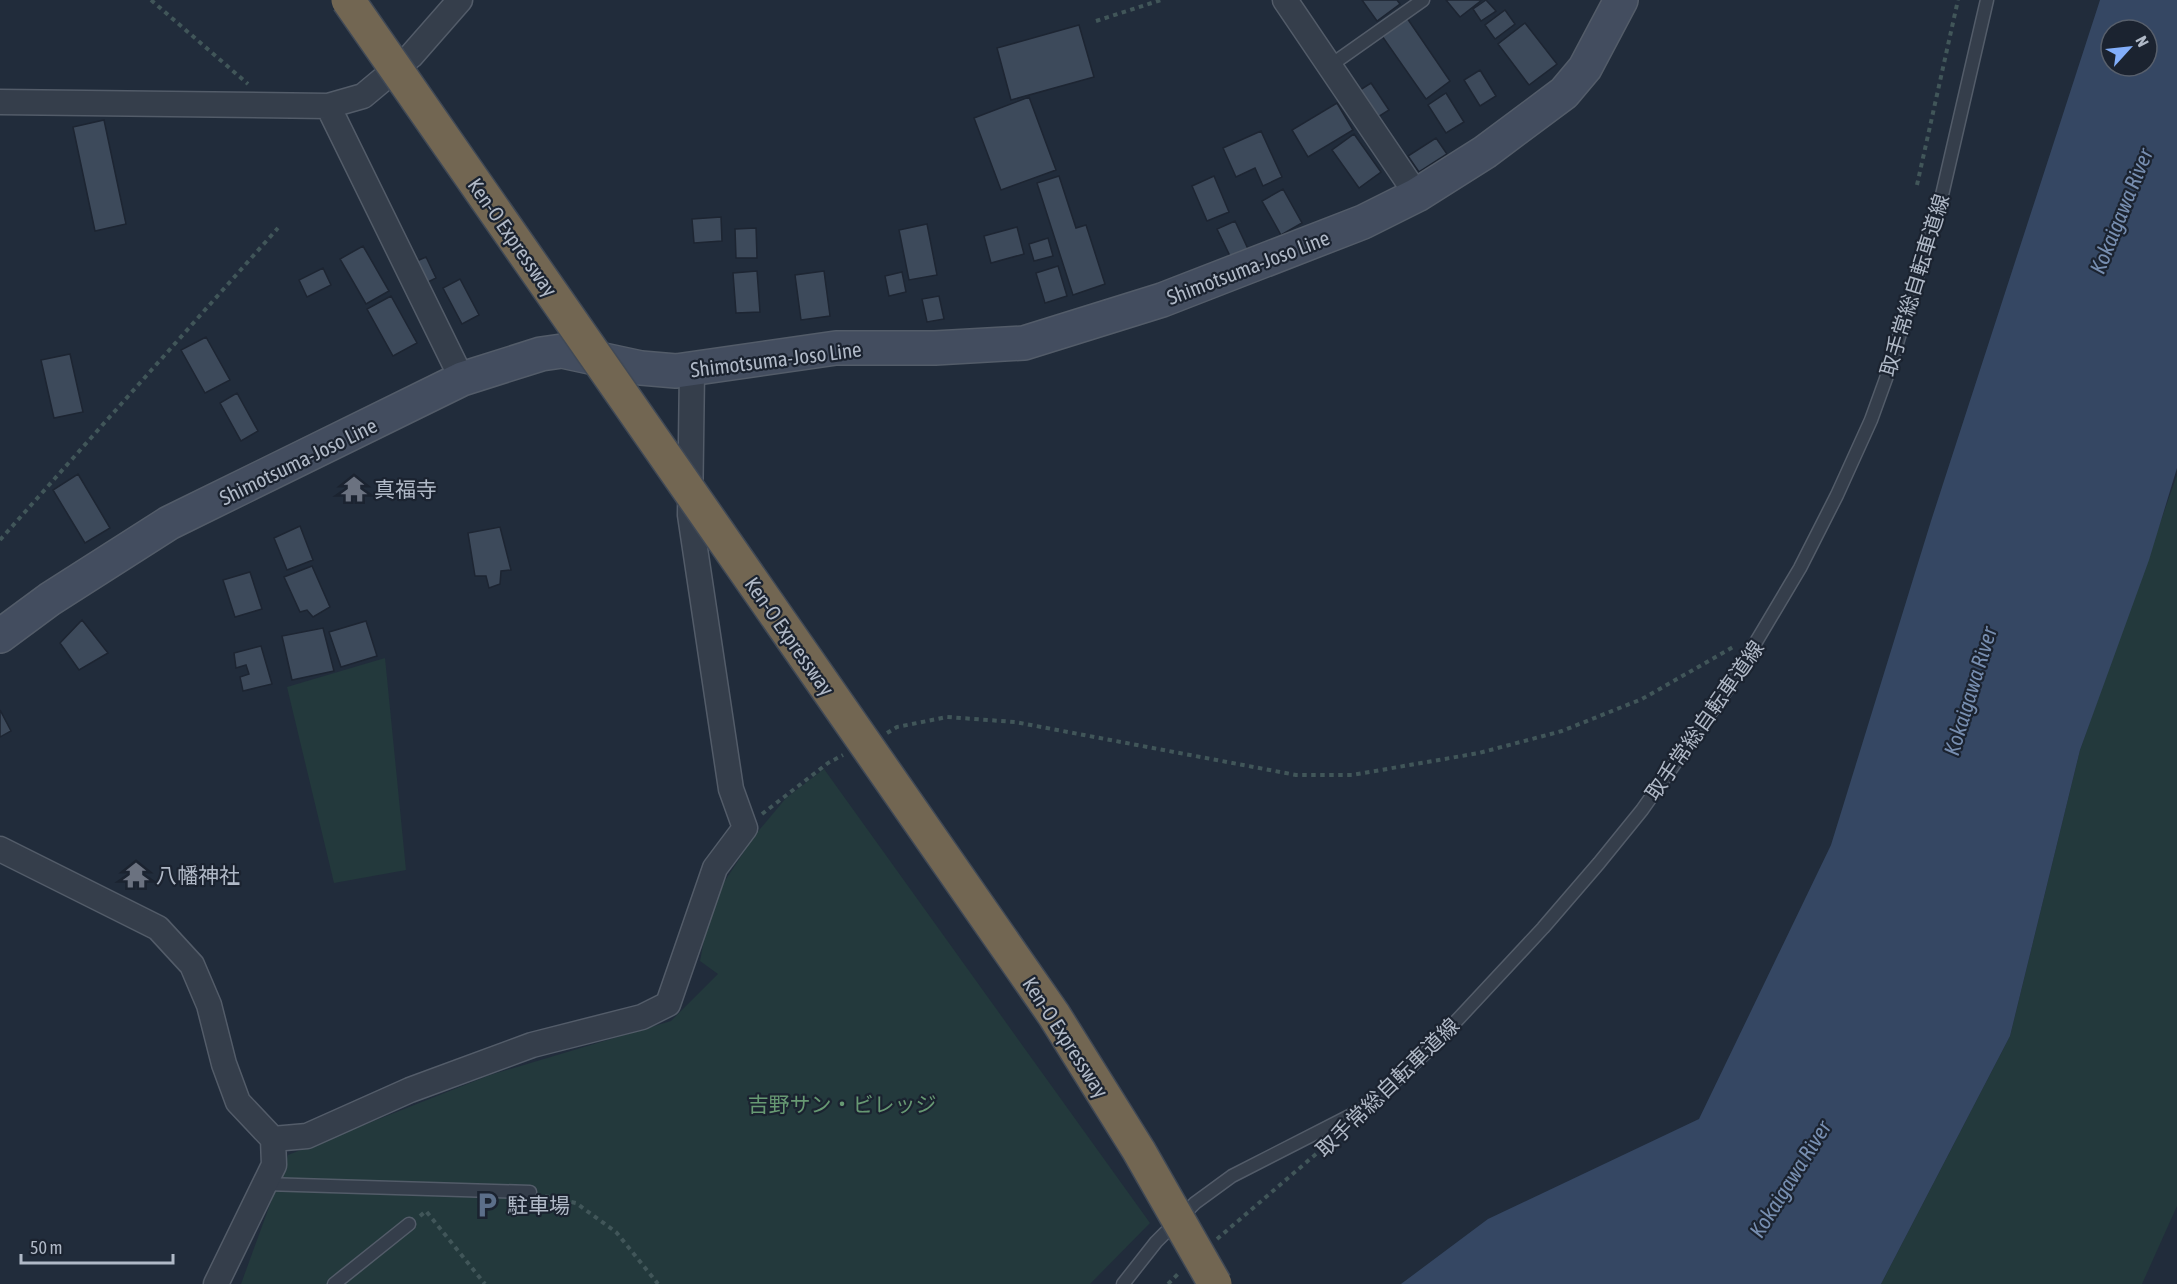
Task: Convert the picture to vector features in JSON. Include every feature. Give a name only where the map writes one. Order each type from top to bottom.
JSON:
[{"type":"highway","name":"Ken-O Expressway","points":[[348,0],[1054,1015],[1138,1151],[1215,1284]]},
{"type":"main road","name":"Shimotsuma-Joso Line","points":[[3,627],[170,524],[462,379],[541,354],[562,351],[641,369],[692,370],[836,348],[935,348],[1024,342],[1162,300],[1363,222],[1417,195],[1485,153],[1564,93],[1585,68],[1621,0]]},
{"type":"street","points":[[0,102],[328,106],[363,96],[411,56],[460,0]]},
{"type":"street","points":[[1285,0],[1417,195]]},
{"type":"street","points":[[328,106],[462,379]]},
{"type":"street","points":[[273,1139],[308,1136],[410,1090],[509,1053],[642,1017],[668,1004],[715,868],[745,828],[731,789],[690,515],[692,370]]},
{"type":"street","points":[[0,849],[158,928],[192,965],[209,1005],[224,1064],[238,1102],[273,1139],[274,1165],[216,1284]]},
{"type":"lane","points":[[1331,65],[1423,0]]},
{"type":"lane","name":"取手常総自転車道線","points":[[1123,1284],[1156,1242],[1195,1203],[1232,1176],[1367,1107],[1434,1045],[1599,863],[1684,752],[1769,625],[1837,495],[1871,420],[1888,373],[1942,195],[1987,0]]},
{"type":"lane","points":[[265,1184],[530,1192]]},
{"type":"lane","points":[[334,1284],[409,1224]]},
{"type":"path","points":[[151,0],[273,105]]},
{"type":"path","points":[[1096,21],[1161,0]]},
{"type":"path","points":[[1917,185],[1958,0]]},
{"type":"path","points":[[0,540],[278,228]]},
{"type":"path","points":[[877,737],[897,727],[947,717],[1015,722],[1296,775],[1352,775],[1479,753],[1562,731],[1642,699],[1702,667],[1769,625]]},
{"type":"path","points":[[745,828],[828,763],[848,753]]},
{"type":"path","name":"取手常総自転車道線","points":[[1215,1241],[1326,1145]]},
{"type":"path","points":[[530,1192],[576,1203],[616,1232],[658,1284]]},
{"type":"path","points":[[409,1224],[426,1211],[485,1284]]},
{"type":"path","points":[[1168,1284],[1183,1269]]},
{"type":"green space","points":[[2177,475],[2177,1206],[2142,1284],[1881,1284],[2010,1036],[2080,750]]},
{"type":"green space","points":[[385,658],[406,870],[334,883],[287,687]]},
{"type":"green space","name":"吉野サン・ビレッジ","points":[[824,769],[1150,1223],[1090,1284],[241,1284],[288,1155],[490,1075],[671,1021],[718,974],[700,961],[711,902],[755,835],[786,798]]},
{"type":"water","name":"Kokaigawa River","points":[[2100,0],[2177,0],[2177,468],[2149,560],[2080,750],[2010,1036],[1881,1284],[1401,1284],[1488,1219],[1699,1119],[1831,845],[1931,521]]},
{"type":"building","points":[[1362,0],[1397,0],[1400,4],[1377,21]]},
{"type":"building","points":[[1446,0],[1482,0],[1460,17]]},
{"type":"building","points":[[1486,0],[1496,11],[1481,21],[1473,9]]},
{"type":"building","points":[[1505,10],[1515,24],[1495,39],[1485,25]]},
{"type":"building","points":[[1407,18],[1450,81],[1426,99],[1382,36]]},
{"type":"building","points":[[1525,23],[1557,64],[1529,85],[1498,44]]},
{"type":"building","points":[[1079,25],[1094,77],[1011,100],[997,48]]},
{"type":"building","points":[[1480,70],[1496,96],[1480,106],[1464,80]]},
{"type":"building","points":[[1371,83],[1389,110],[1378,117],[1360,90]]},
{"type":"building","points":[[1446,93],[1464,122],[1446,133],[1428,105]]},
{"type":"building","points":[[1029,97],[1056,170],[1001,190],[974,118]]},
{"type":"building","points":[[1337,103],[1353,130],[1308,157],[1292,130]]},
{"type":"building","points":[[104,120],[126,224],[95,231],[73,127]]},
{"type":"building","points":[[1261,131],[1282,177],[1263,186],[1255,168],[1236,177],[1223,148]]},
{"type":"building","points":[[1354,134],[1381,172],[1359,188],[1332,150]]},
{"type":"building","points":[[1436,138],[1447,154],[1419,172],[1408,156]]},
{"type":"building","points":[[1059,176],[1076,228],[1086,225],[1105,284],[1073,295],[1037,183]]},
{"type":"building","points":[[1214,176],[1229,212],[1207,221],[1192,186]]},
{"type":"building","points":[[1283,189],[1302,223],[1281,235],[1262,201]]},
{"type":"building","points":[[721,217],[722,241],[694,243],[692,219]]},
{"type":"building","points":[[1235,221],[1248,249],[1231,258],[1217,229]]},
{"type":"building","points":[[927,224],[937,275],[909,280],[899,230]]},
{"type":"building","points":[[1017,227],[1024,254],[991,263],[984,236]]},
{"type":"building","points":[[756,228],[757,258],[736,258],[735,229]]},
{"type":"building","points":[[1048,238],[1053,256],[1034,261],[1029,244]]},
{"type":"building","points":[[363,246],[389,291],[366,304],[340,259]]},
{"type":"building","points":[[426,257],[436,278],[422,285],[412,263]]},
{"type":"building","points":[[1058,266],[1067,296],[1045,303],[1036,273]]},
{"type":"building","points":[[323,268],[331,285],[307,297],[299,280]]},
{"type":"building","points":[[757,271],[760,312],[736,313],[733,273]]},
{"type":"building","points":[[824,271],[830,316],[801,320],[795,275]]},
{"type":"building","points":[[902,272],[906,292],[889,296],[885,276]]},
{"type":"building","points":[[460,279],[479,315],[462,324],[443,288]]},
{"type":"building","points":[[391,296],[417,343],[393,356],[367,309]]},
{"type":"building","points":[[939,296],[944,319],[927,322],[922,299]]},
{"type":"building","points":[[206,337],[230,380],[205,393],[181,350]]},
{"type":"building","points":[[70,354],[83,412],[54,418],[41,360]]},
{"type":"building","points":[[237,393],[258,431],[241,441],[220,403]]},
{"type":"building","points":[[78,474],[110,528],[85,543],[53,490]]},
{"type":"building","points":[[300,526],[313,560],[287,570],[274,538]]},
{"type":"building","points":[[500,527],[511,570],[501,571],[500,584],[489,588],[486,576],[475,576],[468,533]]},
{"type":"building","points":[[312,566],[330,607],[313,617],[307,610],[300,612],[284,577]]},
{"type":"building","points":[[250,572],[262,609],[235,617],[223,580]]},
{"type":"building","points":[[82,620],[108,653],[79,670],[60,643]]},
{"type":"building","points":[[366,621],[377,656],[341,667],[329,632]]},
{"type":"building","points":[[323,628],[334,671],[292,680],[282,636]]},
{"type":"building","points":[[261,646],[272,684],[243,691],[240,677],[249,674],[246,665],[236,668],[234,653]]},
{"type":"building","points":[[0,710],[11,731],[0,737]]},
{"type":"place","name":"真福寺","points":[[354,489]]},
{"type":"place","name":"八幡神社","points":[[136,875]]},
{"type":"place","name":"駐車場","points":[[487,1205]]}]
